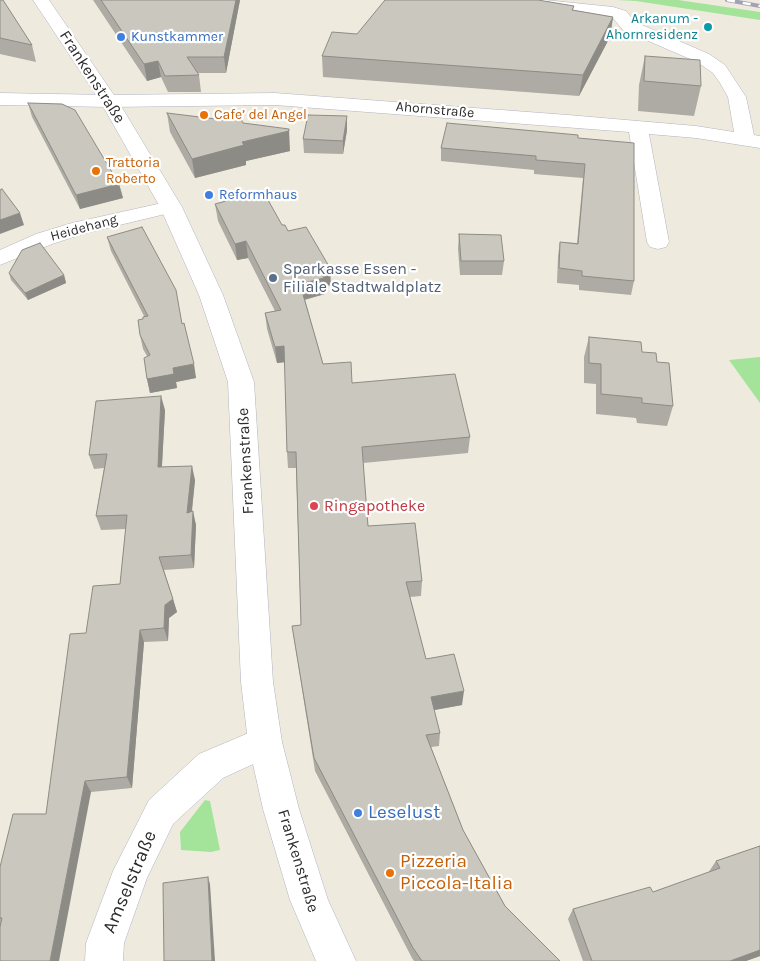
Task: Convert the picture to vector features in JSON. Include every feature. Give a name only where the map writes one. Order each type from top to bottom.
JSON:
[{"type":"street","name":"Frankenstraße","points":[[41,0],[109,102],[171,207],[211,295],[241,382],[258,682],[265,742],[281,809],[308,900],[325,940],[337,961]]},
{"type":"street","points":[[514,0],[570,9],[607,11],[620,15],[622,20],[629,26],[703,58],[719,69],[729,82],[737,97],[753,140]]},
{"type":"street","name":"Ahornstraße","points":[[0,99],[109,102],[276,100],[375,105],[638,127],[753,140]]},
{"type":"street","points":[[638,127],[658,242]]},
{"type":"street","name":"Heidehang","points":[[0,258],[44,239],[80,228],[171,207]]},
{"type":"street","name":"Amselstraße","points":[[104,961],[105,943],[131,871],[161,812],[211,766],[265,742]]},
{"type":"green space","points":[[617,0],[678,0],[760,12],[760,20],[636,1]]},
{"type":"green space","points":[[760,357],[760,403],[729,360]]},
{"type":"green space","points":[[205,800],[210,801],[220,850],[211,852],[181,850],[180,832]]},
{"type":"building","points":[[0,0],[3,0],[32,45],[0,38]]},
{"type":"building","points":[[101,0],[236,0],[224,57],[187,57],[199,75],[165,76],[158,61],[144,64]]},
{"type":"building","points":[[385,0],[538,0],[574,6],[572,10],[613,17],[583,75],[322,56],[332,32],[357,34]]},
{"type":"building","points":[[645,56],[700,60],[701,86],[644,81]]},
{"type":"building","points":[[28,103],[62,104],[75,110],[119,184],[76,195]]},
{"type":"building","points":[[167,113],[224,120],[240,117],[243,123],[289,129],[289,131],[242,142],[244,145],[192,159]]},
{"type":"building","points":[[308,115],[347,116],[343,141],[303,139]]},
{"type":"building","points":[[447,123],[578,135],[578,138],[634,143],[634,281],[582,276],[582,271],[559,268],[560,242],[578,244],[585,164],[536,160],[536,156],[441,148]]},
{"type":"building","points":[[2,189],[20,213],[0,220],[0,190]]},
{"type":"building","points":[[263,191],[282,225],[285,225],[288,231],[306,227],[330,268],[320,271],[324,278],[300,284],[323,364],[351,362],[352,383],[455,374],[470,437],[362,447],[368,526],[415,523],[422,581],[406,582],[426,659],[454,654],[464,691],[431,697],[440,733],[426,735],[463,830],[505,906],[560,961],[422,961],[413,948],[314,758],[292,626],[301,625],[296,452],[287,452],[284,346],[275,347],[265,313],[281,310],[246,241],[235,244],[215,204]]},
{"type":"building","points":[[142,227],[176,290],[182,324],[184,323],[194,364],[173,368],[174,374],[147,379],[144,358],[150,355],[140,335],[138,320],[148,316],[107,237]]},
{"type":"building","points":[[459,234],[501,235],[504,261],[461,261]]},
{"type":"building","points":[[40,243],[64,275],[25,293],[9,273],[22,250]]},
{"type":"building","points":[[589,337],[641,342],[642,352],[656,353],[657,362],[669,363],[673,406],[642,403],[642,398],[601,394],[601,364],[589,363]]},
{"type":"building","points":[[161,396],[158,467],[192,466],[187,513],[193,511],[191,555],[159,557],[173,599],[165,605],[164,628],[140,630],[127,777],[85,781],[50,961],[0,961],[0,927],[2,918],[0,918],[0,867],[13,814],[46,814],[70,634],[86,633],[93,586],[120,584],[127,515],[96,516],[107,454],[89,455],[96,401]]},
{"type":"building","points":[[760,846],[760,950],[730,961],[592,961],[573,909],[650,887],[653,892],[720,868],[716,861]]},
{"type":"building","points":[[208,877],[212,961],[164,961],[163,883]]},
{"type":"railway","points":[[727,0],[760,6]]},
{"type":"place","name":"Arkanum - Ahornresidenz","points":[[708,27]]},
{"type":"place","name":"Kunstkammer","points":[[121,37]]},
{"type":"place","name":"Cafe’ del Angel","points":[[204,115]]},
{"type":"place","name":"Trattoria Roberto","points":[[96,171]]},
{"type":"place","name":"Reformhaus","points":[[209,195]]},
{"type":"place","name":"Sparkasse Essen - Filiale Stadtwaldplatz","points":[[273,278]]},
{"type":"place","name":"Ringapotheke","points":[[314,506]]},
{"type":"place","name":"Leselust","points":[[358,813]]},
{"type":"place","name":"Pizzeria Piccola-Italia","points":[[390,873]]}]
